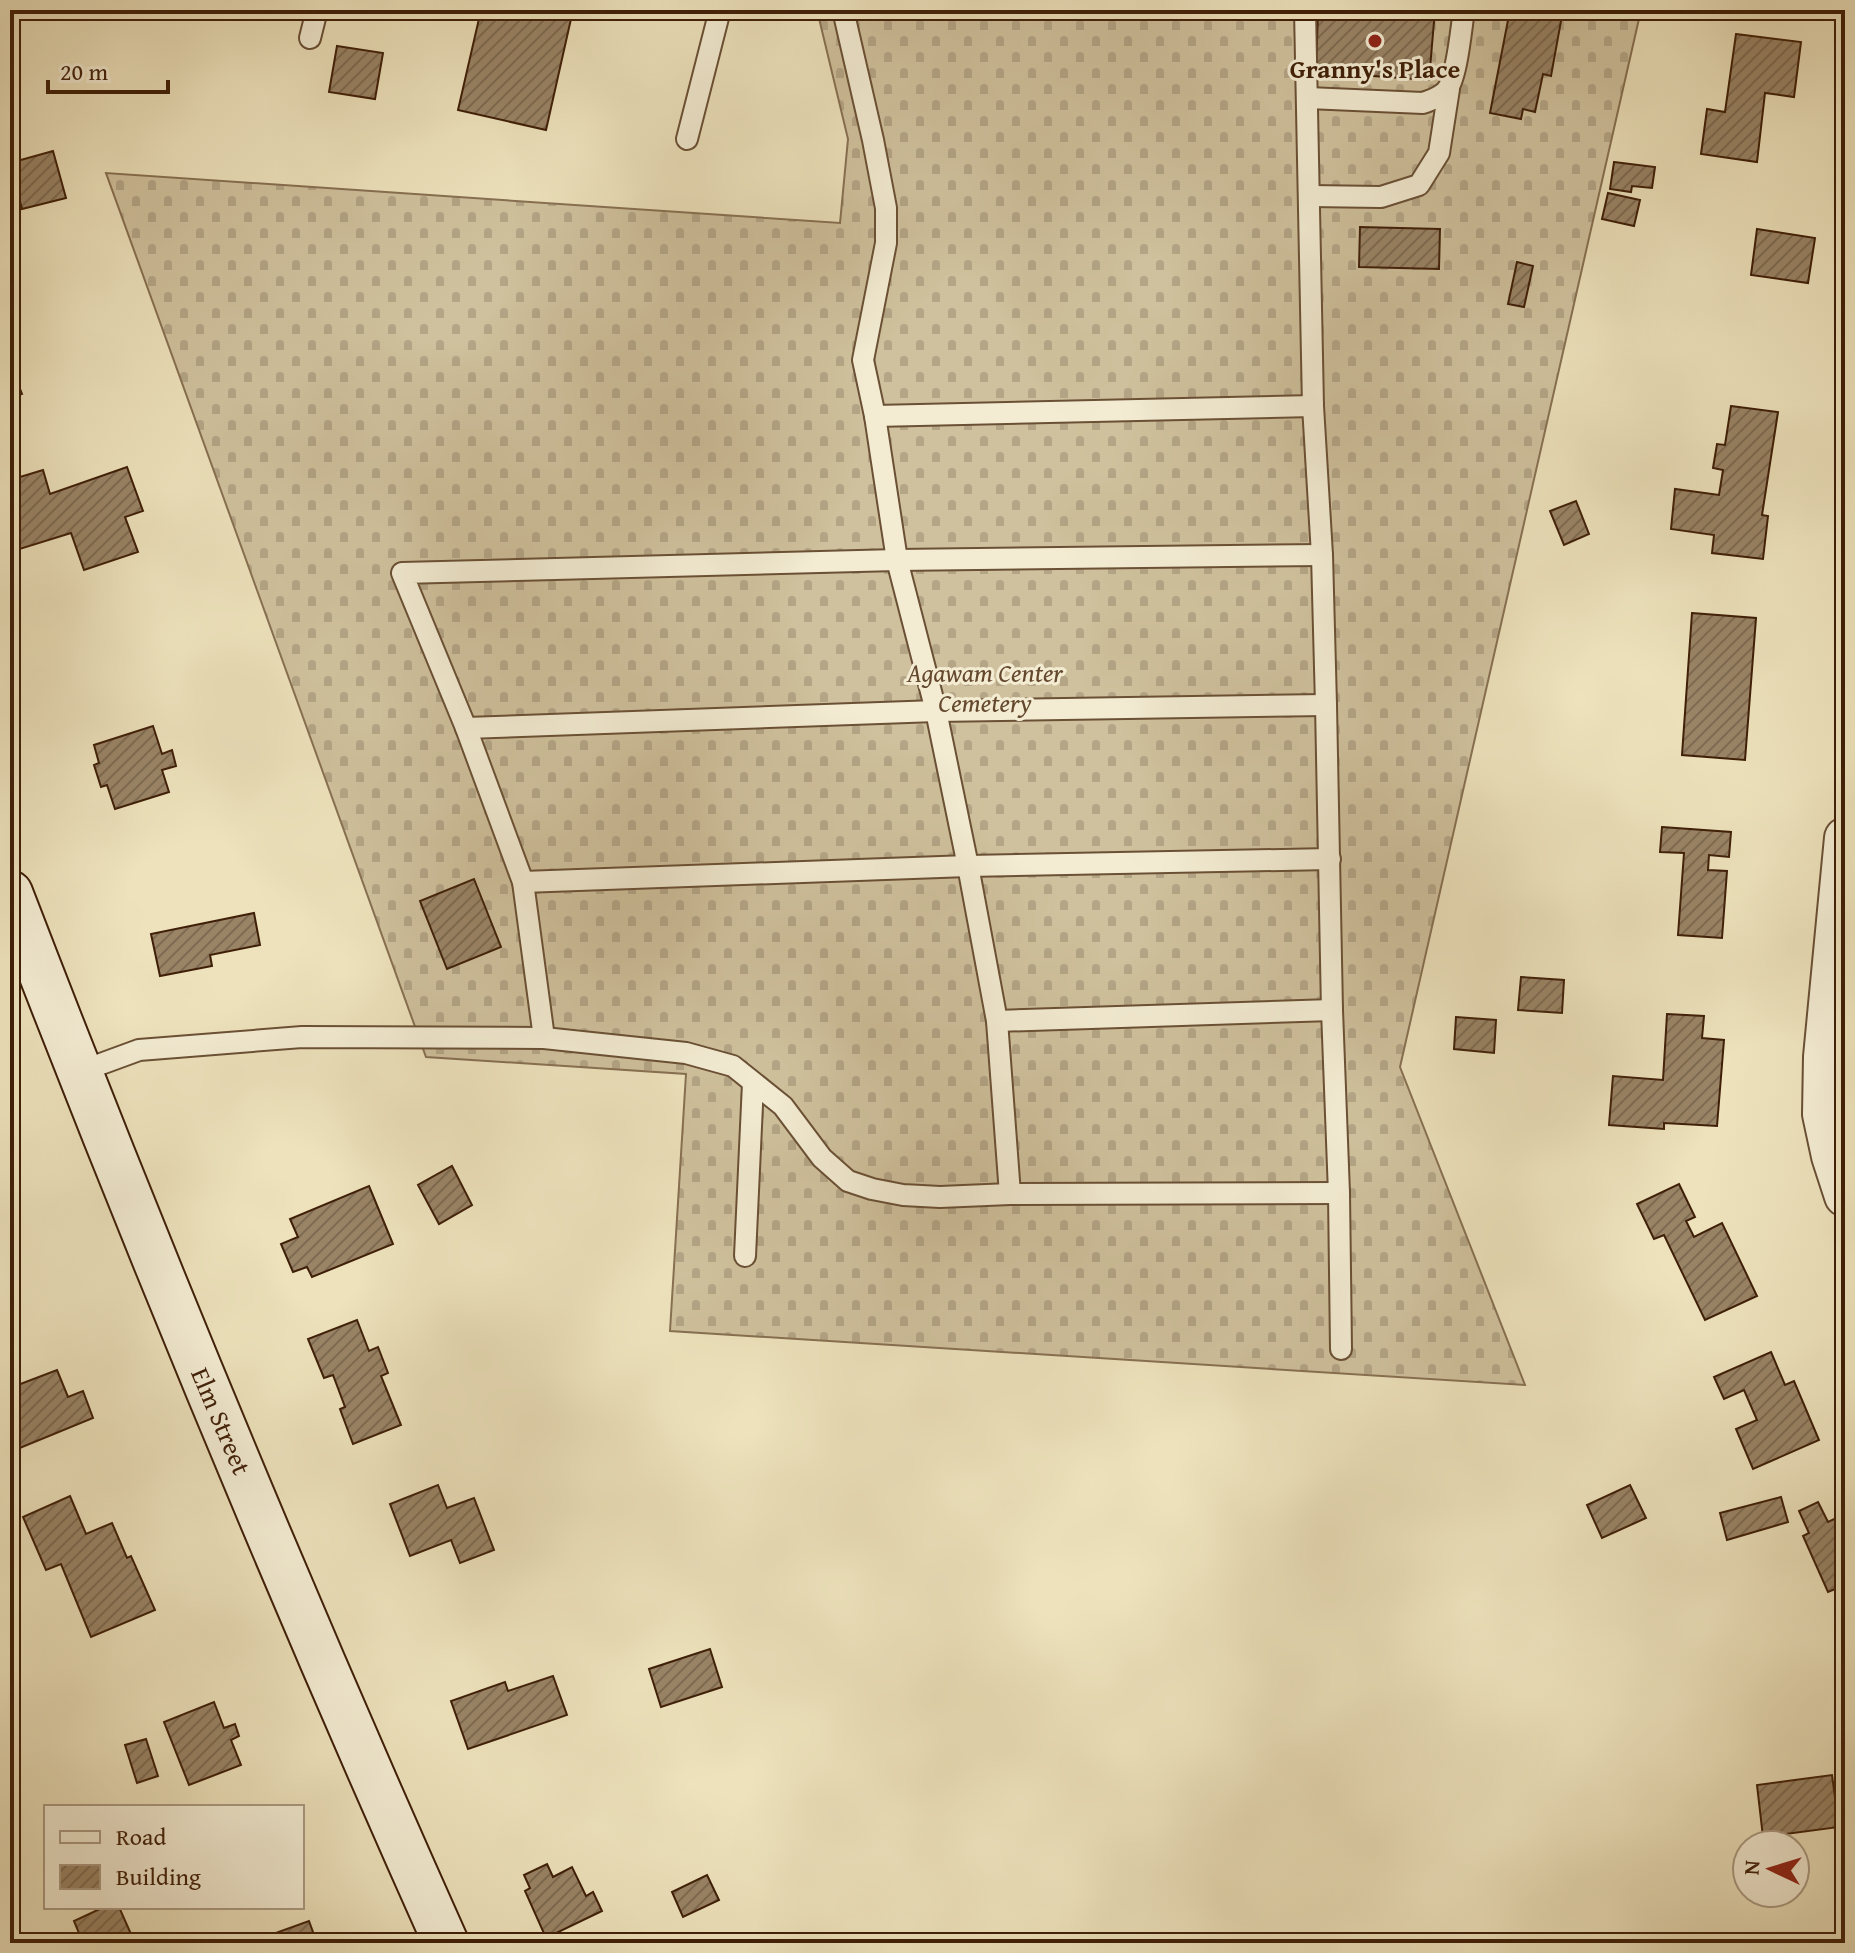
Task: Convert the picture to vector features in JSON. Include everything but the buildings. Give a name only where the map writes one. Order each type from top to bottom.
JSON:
[{"type":"street","points":[[1845,838],[1824,1057],[1823,1114],[1845,1196]]},
{"type":"street","name":"Elm Street","points":[[10,893],[216,1410],[446,1943]]},
{"type":"lane","points":[[310,38],[317,10]]},
{"type":"lane","points":[[687,139],[720,10]]},
{"type":"lane","points":[[843,10],[886,208],[886,243],[863,360],[875,416],[897,560],[936,711],[997,1021],[1010,1194]]},
{"type":"lane","points":[[1305,10],[1313,406],[1322,555],[1341,1349]]},
{"type":"lane","points":[[1310,196],[1381,197],[1419,185],[1439,153],[1464,10]]},
{"type":"lane","points":[[1308,98],[1423,103],[1439,98],[1449,89]]},
{"type":"lane","points":[[875,416],[1313,406]]},
{"type":"lane","points":[[544,1038],[523,882],[466,728],[402,573],[897,560],[1322,555]]},
{"type":"lane","points":[[466,728],[936,711],[1326,705]]},
{"type":"lane","points":[[523,882],[968,866],[1330,859]]},
{"type":"lane","points":[[997,1021],[1332,1010]]},
{"type":"lane","points":[[79,1072],[139,1050],[302,1037],[544,1038],[686,1053],[733,1066],[783,1106],[822,1158],[848,1181],[872,1189],[940,1197],[1339,1193]]},
{"type":"lane","points":[[745,1256],[753,1083]]},
{"type":"green space","name":"Agawam Center Cemetery","points":[[817,10],[1641,10],[1400,1067],[1525,1385],[670,1331],[686,1074],[426,1057],[106,173],[840,223],[848,139]]},
{"type":"place","name":"Granny's Place","points":[[1375,41]]}]
